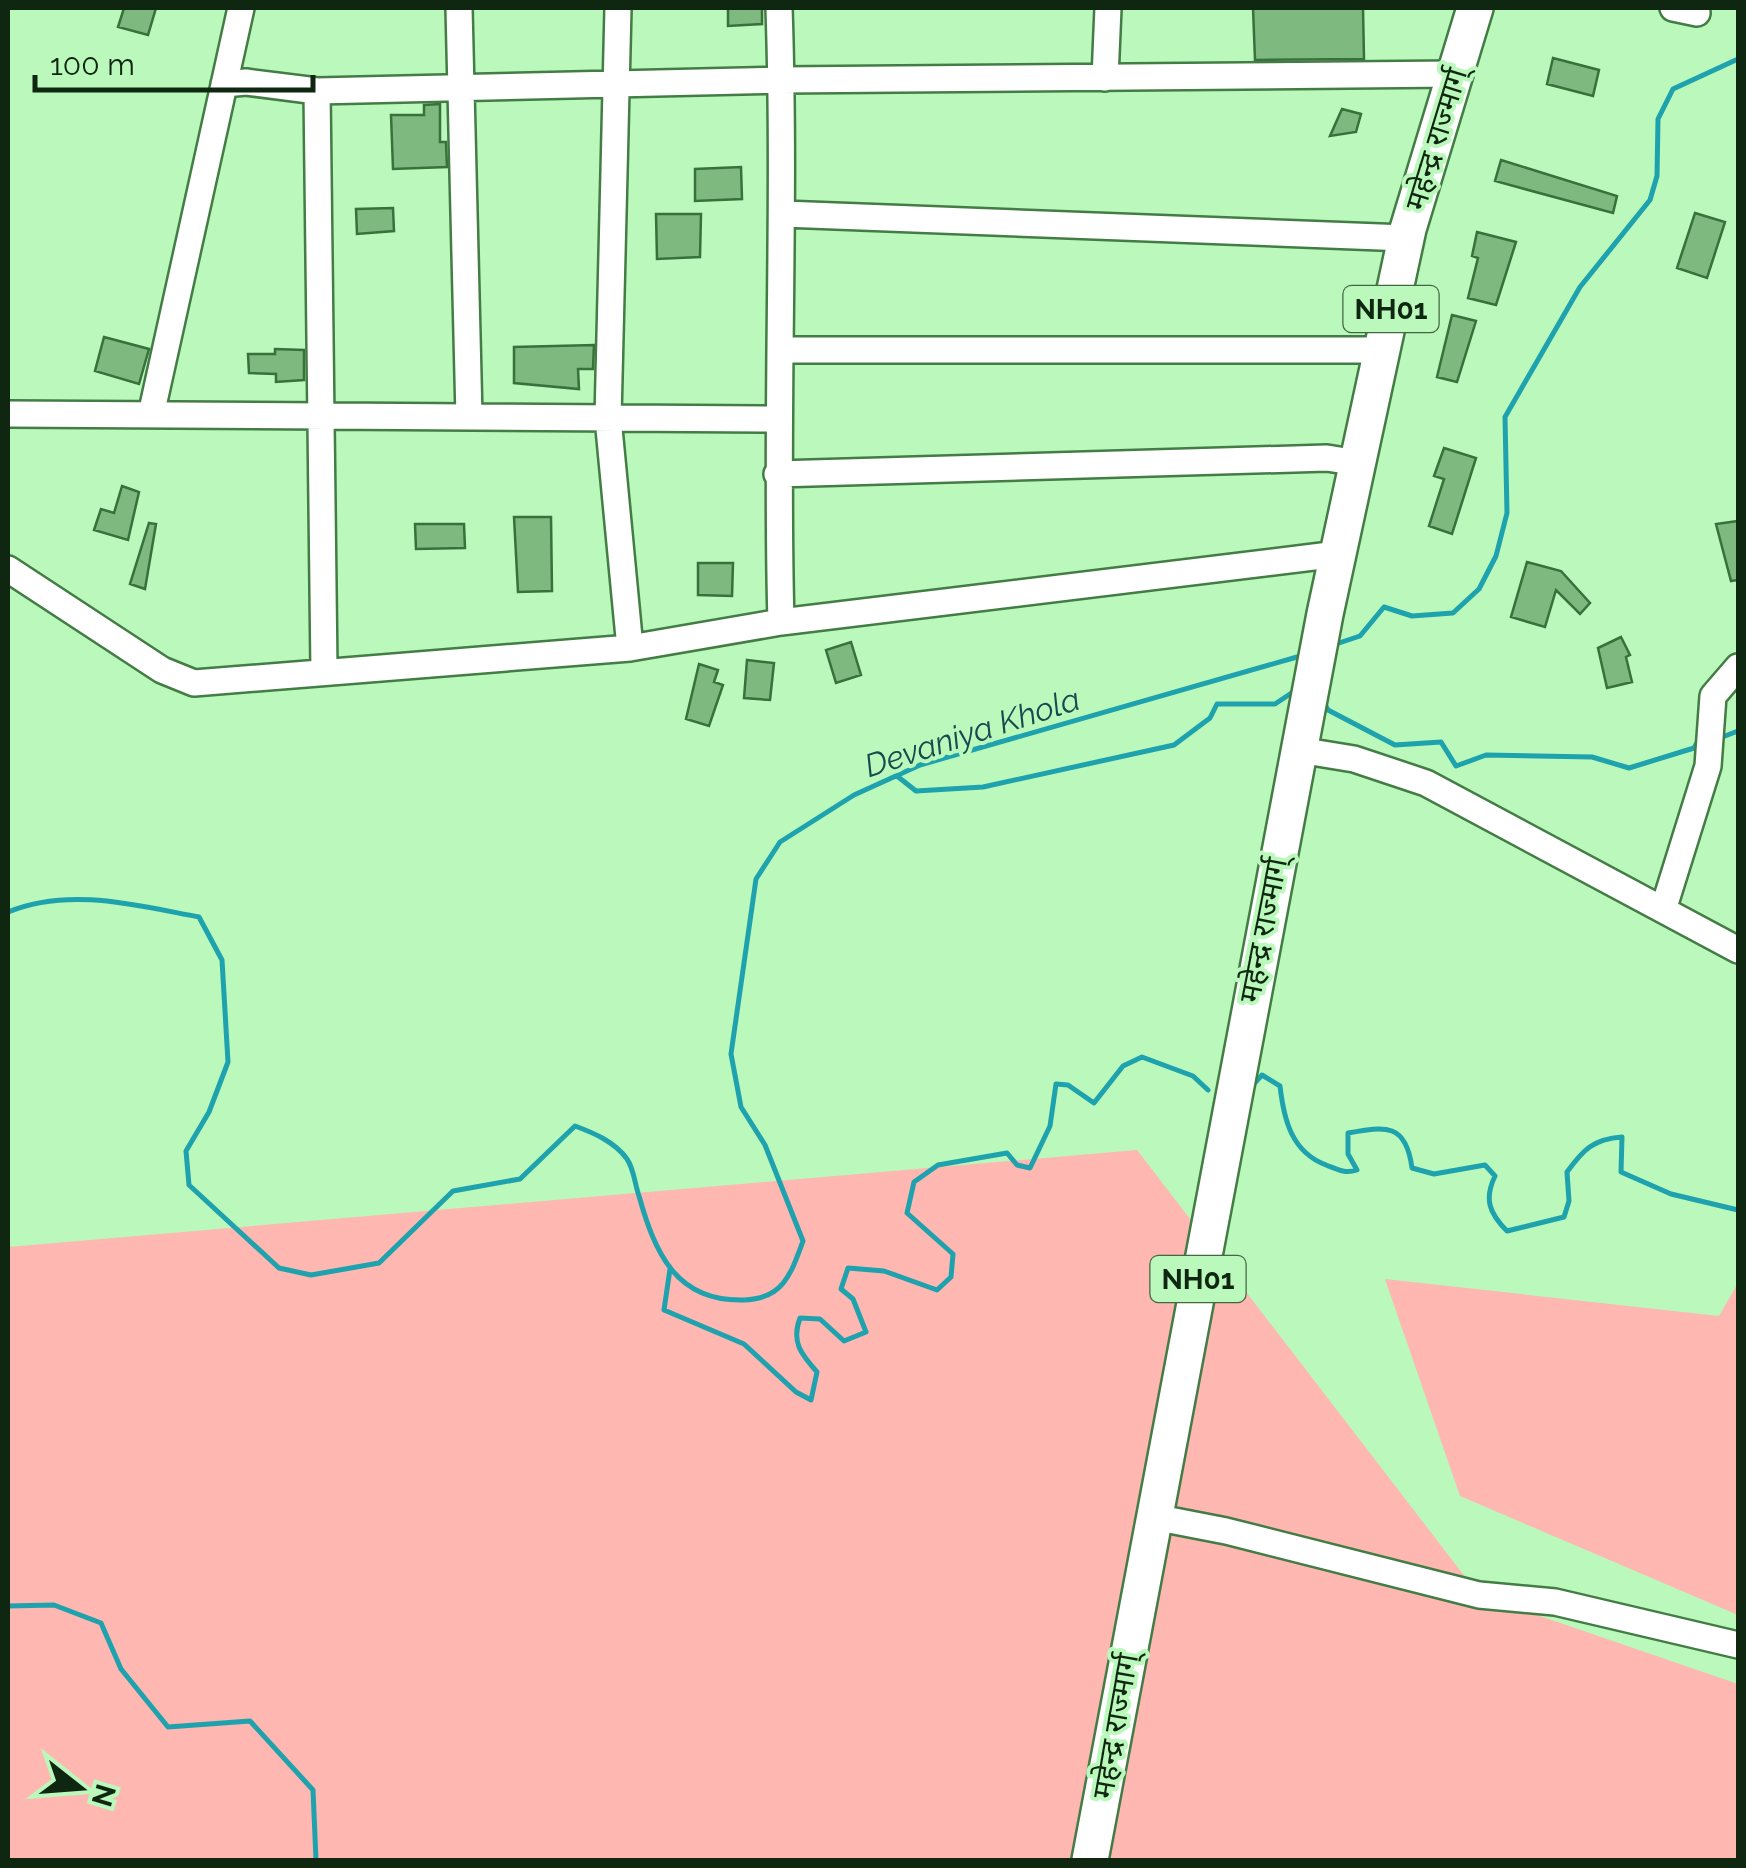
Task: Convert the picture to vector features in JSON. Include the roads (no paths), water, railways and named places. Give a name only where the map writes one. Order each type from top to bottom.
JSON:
[{"type":"highway","name":"महेन्द्र राज्मार्ग्","points":[[1090,1860],[1325,614],[1406,238],[1475,8]]},
{"type":"street","points":[[151,415],[241,8]]},
{"type":"street","points":[[459,8],[469,417]]},
{"type":"street","points":[[618,8],[608,418],[630,648]]},
{"type":"street","points":[[779,8],[782,214],[777,474],[782,622]]},
{"type":"street","points":[[1105,78],[1108,8]]},
{"type":"street","points":[[224,84],[246,82],[317,91],[781,80],[1455,74]]},
{"type":"street","points":[[317,91],[324,670]]},
{"type":"street","points":[[782,214],[1406,238]]},
{"type":"street","points":[[780,350],[1382,350]]},
{"type":"street","points":[[8,414],[778,419]]},
{"type":"street","points":[[777,474],[1327,458],[1358,463]]},
{"type":"street","points":[[8,569],[182,680],[630,648],[782,622],[1338,554]]},
{"type":"street","points":[[1664,907],[1710,742],[1713,696],[1738,666]]},
{"type":"street","points":[[1298,750],[1354,759],[1426,784],[1664,907],[1738,950]]},
{"type":"street","points":[[1154,1517],[1226,1530],[1479,1594],[1555,1602],[1738,1645]]},
{"type":"waterway","name":"Devaniya Khola","points":[[1333,645],[1360,636],[1384,607],[1412,616],[1453,613],[1479,589],[1496,556],[1507,513],[1505,417],[1580,287],[1650,200],[1657,176],[1658,119],[1673,89],[1738,59]]},
{"type":"waterway","name":"Devaniya Khola","points":[[8,912],[78,899],[199,917],[222,960],[228,1062],[209,1112],[186,1151],[189,1185],[279,1268],[311,1275],[379,1263],[453,1191],[520,1179],[575,1126],[610,1143],[627,1159],[653,1237],[672,1270],[685,1283],[701,1293],[721,1298],[757,1299],[777,1290],[784,1282],[803,1241],[765,1145],[741,1107],[731,1054],[756,879],[780,842],[854,795],[920,765],[1297,657]]},
{"type":"waterway","points":[[897,776],[916,791],[983,787],[1174,745],[1210,718],[1217,704],[1275,704],[1296,690]]},
{"type":"waterway","points":[[1323,701],[1328,710],[1395,745],[1441,742],[1456,766],[1486,755],[1592,757],[1629,768],[1694,748],[1699,739]]},
{"type":"waterway","points":[[1725,736],[1738,731]]},
{"type":"waterway","points":[[670,1269],[664,1310],[744,1344],[796,1392],[811,1400],[817,1372],[799,1347],[800,1318],[820,1319],[844,1341],[866,1332],[853,1299],[841,1289],[848,1268],[884,1271],[937,1290],[951,1277],[953,1254],[907,1213],[914,1182],[938,1165],[1007,1153],[1017,1165],[1030,1168],[1050,1126],[1056,1084],[1068,1085],[1094,1103],[1123,1066],[1142,1057],[1193,1076],[1208,1090]]},
{"type":"waterway","points":[[1251,1087],[1262,1075],[1280,1086],[1287,1123],[1298,1144],[1314,1159],[1338,1170],[1357,1170],[1348,1154],[1348,1133],[1373,1129],[1399,1135],[1412,1168],[1434,1174],[1485,1165],[1495,1176],[1490,1205],[1507,1231],[1564,1217],[1569,1201],[1567,1172],[1590,1147],[1622,1137],[1621,1172],[1671,1194],[1738,1210]]},
{"type":"waterway","points":[[8,1606],[54,1605],[101,1623],[121,1669],[168,1727],[250,1721],[313,1790],[316,1860]]}]
